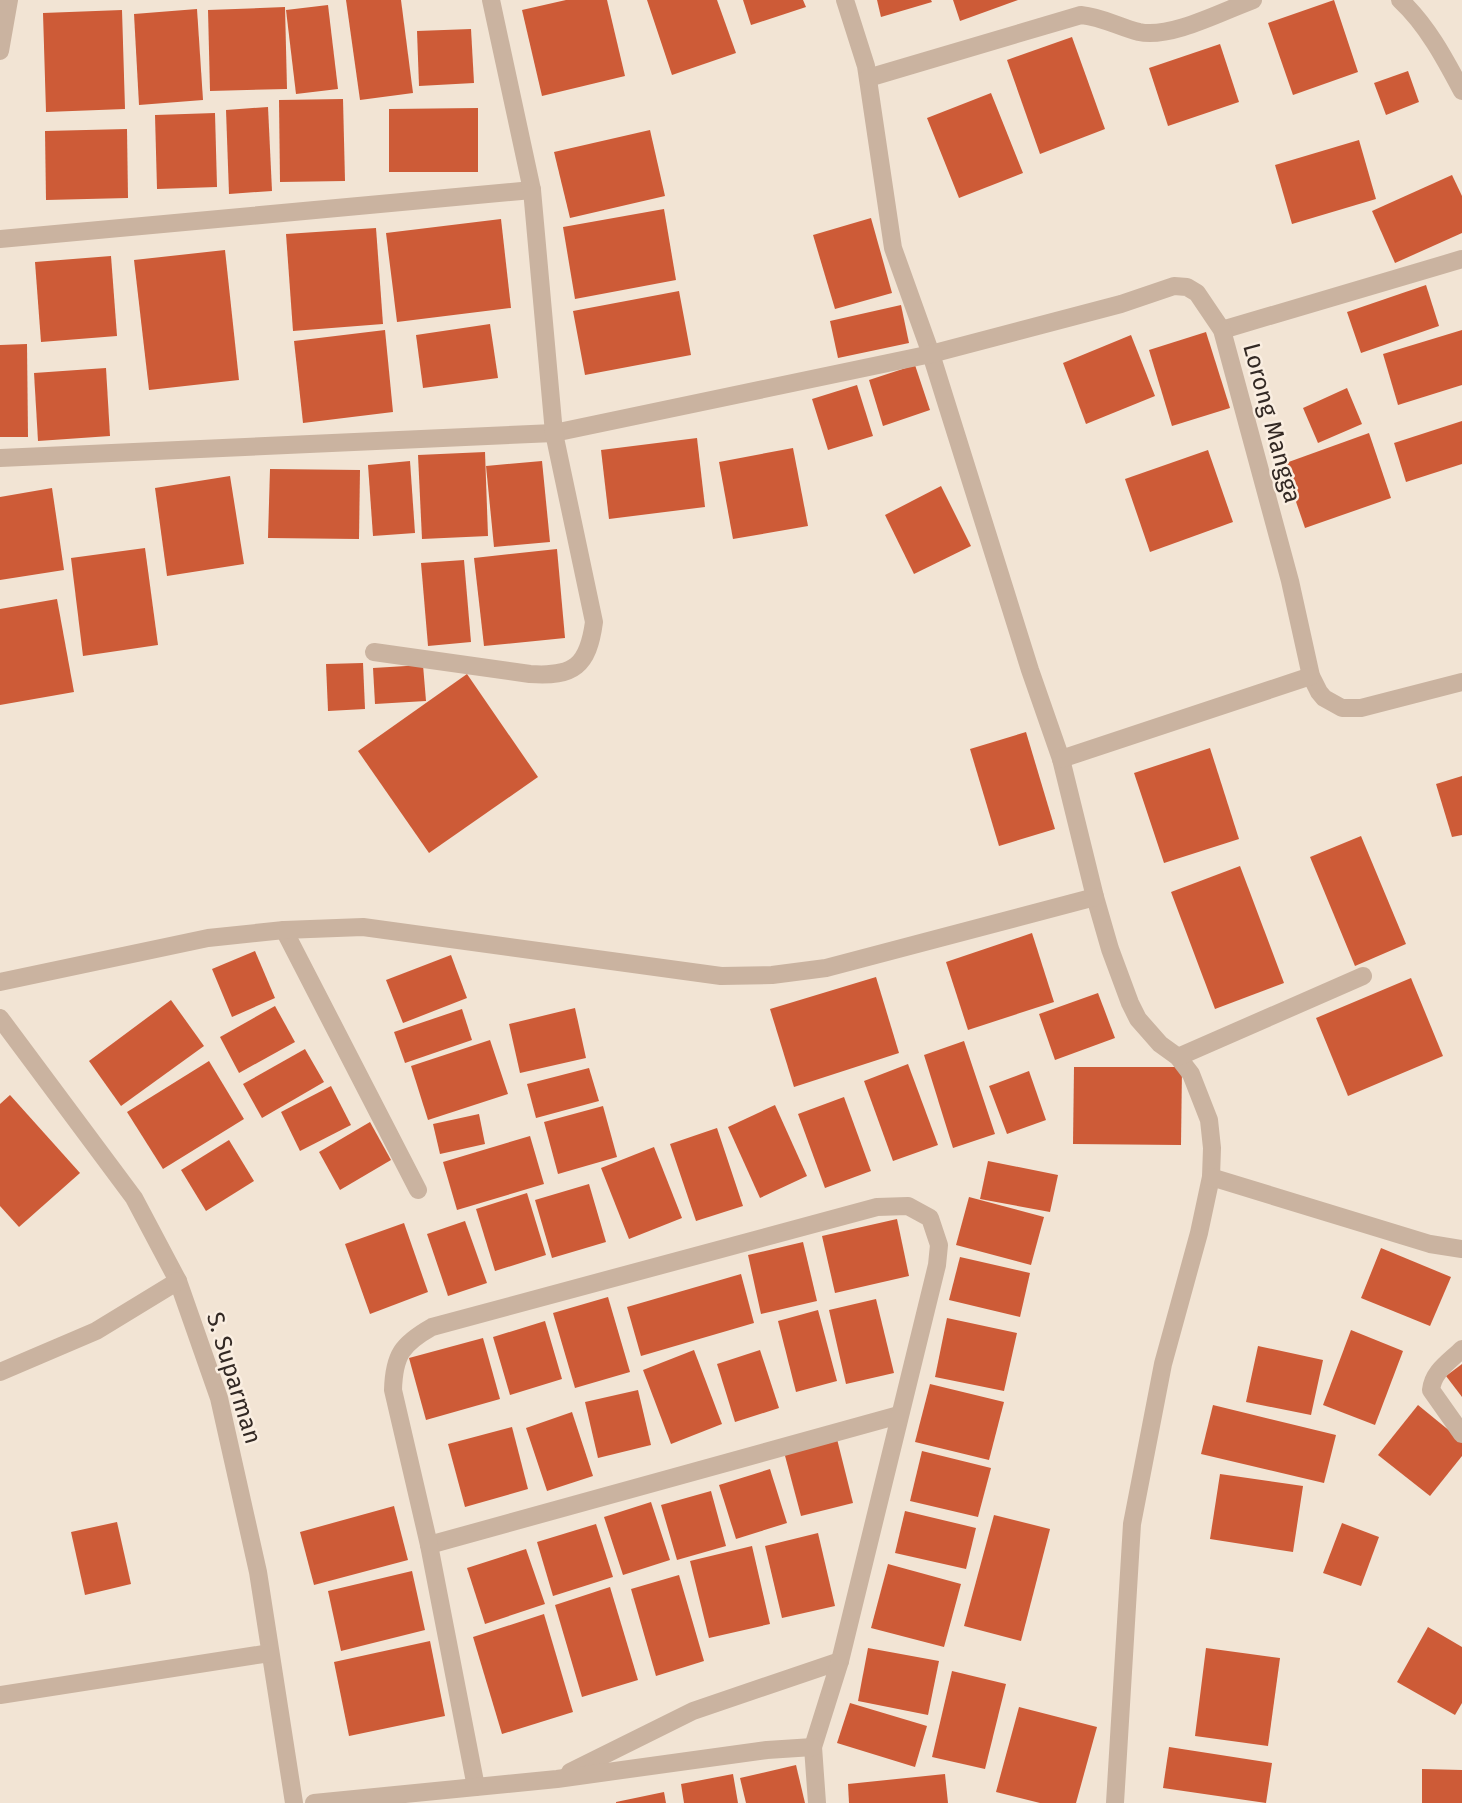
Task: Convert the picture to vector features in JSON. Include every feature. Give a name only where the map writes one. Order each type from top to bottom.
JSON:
[{"type":"street","points":[[0,51],[9,0]]},
{"type":"street","points":[[374,652],[554,676],[572,669],[582,661],[591,643],[594,622],[554,433],[532,190],[491,0]]},
{"type":"street","points":[[845,0],[868,78],[893,248],[931,354],[1030,670],[1061,759],[1110,949],[1134,1011],[1160,1044],[1178,1056],[1191,1074],[1209,1120],[1211,1177],[1199,1233],[1163,1364],[1132,1524],[1115,1803]]},
{"type":"street","points":[[868,78],[1081,16],[1096,17],[1140,32],[1168,32],[1253,0]]},
{"type":"street","points":[[1400,0],[1410,9],[1441,51],[1462,91]]},
{"type":"street","points":[[0,239],[532,190]]},
{"type":"street","points":[[1222,330],[1462,259]]},
{"type":"street","name":"Lorong Mangga","points":[[0,458],[554,433],[931,354],[1121,304],[1174,286],[1197,293],[1222,330],[1290,581],[1311,676],[1324,698],[1342,708],[1351,709],[1462,682]]},
{"type":"street","points":[[1061,759],[1311,676]]},
{"type":"street","points":[[0,982],[208,938],[284,930],[363,927],[721,976],[772,975],[826,968],[1095,897]]},
{"type":"street","points":[[284,930],[418,1190]]},
{"type":"street","points":[[1178,1056],[1363,976]]},
{"type":"street","name":"S. Suparman","points":[[0,1018],[134,1198],[178,1281],[219,1398],[258,1572],[294,1803]]},
{"type":"street","points":[[1211,1177],[1430,1244],[1462,1250]]},
{"type":"street","points":[[477,1787],[429,1545],[393,1390],[393,1369],[401,1349],[414,1337],[432,1327],[877,1207],[908,1206],[930,1219],[939,1245],[937,1265],[840,1661],[813,1747],[817,1803]]},
{"type":"street","points":[[0,1372],[96,1331],[178,1281]]},
{"type":"street","points":[[1462,1349],[1433,1379],[1431,1390],[1462,1434]]},
{"type":"street","points":[[429,1545],[899,1415]]},
{"type":"street","points":[[0,1695],[270,1653]]},
{"type":"street","points":[[557,1779],[693,1711],[840,1661]]},
{"type":"street","points":[[314,1803],[557,1779],[766,1750],[813,1747]]},
{"type":"building","points":[[346,0],[401,0],[413,93],[360,100]]},
{"type":"building","points":[[566,0],[607,0],[625,76],[542,96],[522,10]]},
{"type":"building","points":[[647,0],[717,0],[736,53],[672,75]]},
{"type":"building","points":[[743,0],[803,0],[806,7],[751,25]]},
{"type":"building","points":[[877,0],[931,0],[932,2],[881,17]]},
{"type":"building","points":[[953,0],[1018,0],[960,21]]},
{"type":"building","points":[[1334,0],[1358,72],[1293,95],[1268,23]]},
{"type":"building","points":[[328,5],[338,89],[296,94],[286,10]]},
{"type":"building","points":[[285,7],[287,89],[210,91],[208,10]]},
{"type":"building","points":[[197,9],[203,100],[139,105],[134,14]]},
{"type":"building","points":[[122,10],[125,109],[46,112],[43,13]]},
{"type":"building","points":[[471,29],[474,83],[419,86],[417,31]]},
{"type":"building","points":[[1072,37],[1105,129],[1040,154],[1007,60]]},
{"type":"building","points":[[1220,44],[1239,102],[1168,126],[1149,68]]},
{"type":"building","points":[[1408,71],[1419,102],[1386,115],[1374,83]]},
{"type":"building","points":[[991,93],[1023,173],[959,198],[927,118]]},
{"type":"building","points":[[343,99],[345,181],[280,182],[279,100]]},
{"type":"building","points":[[268,107],[272,191],[229,194],[226,110]]},
{"type":"building","points":[[478,108],[478,172],[389,172],[389,109]]},
{"type":"building","points":[[215,113],[217,187],[157,189],[155,115]]},
{"type":"building","points":[[127,129],[128,198],[46,200],[45,131]]},
{"type":"building","points":[[650,130],[665,196],[570,218],[554,152]]},
{"type":"building","points":[[1359,140],[1376,199],[1292,224],[1275,165]]},
{"type":"building","points":[[1452,175],[1462,196],[1462,233],[1395,263],[1372,211]]},
{"type":"building","points":[[664,209],[676,280],[575,299],[563,227]]},
{"type":"building","points":[[871,218],[892,293],[835,309],[813,235]]},
{"type":"building","points":[[501,219],[511,308],[397,322],[386,233]]},
{"type":"building","points":[[376,228],[383,324],[293,331],[286,234]]},
{"type":"building","points":[[225,250],[239,380],[149,390],[134,260]]},
{"type":"building","points":[[111,256],[117,336],[41,342],[35,262]]},
{"type":"building","points":[[1426,285],[1439,326],[1361,353],[1347,312]]},
{"type":"building","points":[[679,291],[691,355],[585,375],[573,311]]},
{"type":"building","points":[[901,305],[909,343],[838,358],[830,321]]},
{"type":"building","points":[[490,324],[498,378],[423,388],[416,335]]},
{"type":"building","points":[[385,330],[393,412],[303,423],[294,341]]},
{"type":"building","points":[[1462,330],[1462,385],[1398,405],[1383,354]]},
{"type":"building","points":[[1206,332],[1230,408],[1172,426],[1149,350]]},
{"type":"building","points":[[1131,335],[1155,396],[1086,424],[1063,363]]},
{"type":"building","points":[[27,344],[28,437],[0,437],[0,345]]},
{"type":"building","points":[[915,365],[930,410],[883,426],[869,380]]},
{"type":"building","points":[[106,368],[110,436],[38,441],[34,373]]},
{"type":"building","points":[[857,385],[873,436],[828,450],[812,399]]},
{"type":"building","points":[[1347,388],[1362,424],[1318,443],[1303,408]]},
{"type":"building","points":[[1462,421],[1462,464],[1406,482],[1394,443]]},
{"type":"building","points":[[1369,433],[1391,498],[1305,528],[1283,464]]},
{"type":"building","points":[[697,438],[705,507],[609,519],[601,450]]},
{"type":"building","points":[[793,448],[808,526],[733,539],[719,462]]},
{"type":"building","points":[[1208,450],[1233,522],[1150,552],[1125,479]]},
{"type":"building","points":[[485,452],[488,536],[422,539],[418,455]]},
{"type":"building","points":[[410,461],[415,533],[373,536],[368,465]]},
{"type":"building","points":[[542,461],[550,542],[494,547],[486,466]]},
{"type":"building","points":[[270,469],[360,470],[359,539],[268,538]]},
{"type":"building","points":[[230,476],[244,564],[167,576],[155,488]]},
{"type":"building","points":[[941,486],[971,546],[914,574],[885,515]]},
{"type":"building","points":[[52,488],[64,570],[0,580],[0,497]]},
{"type":"building","points":[[145,548],[158,645],[83,656],[71,558]]},
{"type":"building","points":[[557,549],[565,638],[484,646],[474,558]]},
{"type":"building","points":[[464,560],[471,642],[428,646],[421,563]]},
{"type":"building","points":[[57,599],[74,692],[0,705],[0,609]]},
{"type":"building","points":[[363,663],[365,709],[328,711],[326,664]]},
{"type":"building","points":[[423,665],[426,701],[375,704],[373,668]]},
{"type":"building","points":[[467,674],[538,777],[429,853],[358,751]]},
{"type":"building","points":[[1026,732],[1055,829],[999,846],[970,749]]},
{"type":"building","points":[[1210,748],[1239,839],[1164,863],[1134,773]]},
{"type":"building","points":[[1462,776],[1462,835],[1452,837],[1436,784]]},
{"type":"building","points":[[1361,836],[1406,944],[1355,966],[1310,857]]},
{"type":"building","points":[[1240,866],[1284,983],[1215,1009],[1171,892]]},
{"type":"building","points":[[1032,933],[1054,1002],[968,1030],[946,962]]},
{"type":"building","points":[[255,951],[275,998],[232,1017],[212,969]]},
{"type":"building","points":[[451,955],[467,998],[403,1023],[386,980]]},
{"type":"building","points":[[876,977],[899,1053],[794,1087],[770,1009]]},
{"type":"building","points":[[1411,978],[1443,1056],[1348,1096],[1316,1018]]},
{"type":"building","points":[[1098,993],[1115,1038],[1055,1060],[1039,1014]]},
{"type":"building","points":[[171,1000],[204,1046],[121,1106],[89,1061]]},
{"type":"building","points":[[275,1006],[295,1042],[239,1073],[220,1037]]},
{"type":"building","points":[[575,1008],[586,1058],[520,1073],[509,1024]]},
{"type":"building","points":[[462,1009],[472,1040],[405,1063],[394,1032]]},
{"type":"building","points":[[490,1040],[508,1094],[428,1120],[411,1066]]},
{"type":"building","points":[[964,1041],[995,1134],[953,1148],[924,1055]]},
{"type":"building","points":[[305,1049],[324,1082],[262,1118],[243,1084]]},
{"type":"building","points":[[209,1061],[244,1119],[163,1169],[127,1112]]},
{"type":"building","points":[[908,1064],[938,1145],[893,1161],[864,1081]]},
{"type":"building","points":[[1074,1067],[1182,1067],[1181,1145],[1073,1144]]},
{"type":"building","points":[[589,1068],[599,1101],[536,1118],[527,1084]]},
{"type":"building","points":[[1029,1071],[1046,1120],[1007,1134],[989,1086]]},
{"type":"building","points":[[331,1086],[351,1125],[300,1151],[281,1112]]},
{"type":"building","points":[[10,1095],[80,1173],[19,1227],[0,1206],[0,1104]]},
{"type":"building","points":[[844,1097],[871,1171],[825,1188],[798,1114]]},
{"type":"building","points":[[775,1105],[807,1176],[760,1198],[728,1127]]},
{"type":"building","points":[[603,1106],[617,1157],[558,1174],[544,1122]]},
{"type":"building","points":[[479,1114],[485,1144],[440,1154],[433,1124]]},
{"type":"building","points":[[370,1122],[391,1160],[340,1190],[319,1152]]},
{"type":"building","points":[[717,1128],[743,1206],[696,1221],[670,1144]]},
{"type":"building","points":[[530,1136],[544,1184],[457,1210],[443,1162]]},
{"type":"building","points":[[229,1140],[254,1181],[206,1211],[181,1170]]},
{"type":"building","points":[[654,1147],[682,1218],[629,1239],[601,1168]]},
{"type":"building","points":[[988,1161],[1058,1175],[1050,1212],[980,1199]]},
{"type":"building","points":[[589,1184],[606,1242],[552,1258],[535,1200]]},
{"type":"building","points":[[527,1193],[546,1255],[495,1271],[476,1209]]},
{"type":"building","points":[[969,1197],[1044,1217],[1031,1265],[956,1245]]},
{"type":"building","points":[[897,1219],[909,1276],[835,1293],[822,1236]]},
{"type":"building","points":[[465,1221],[487,1283],[448,1296],[427,1234]]},
{"type":"building","points":[[404,1223],[428,1292],[370,1314],[345,1244]]},
{"type":"building","points":[[803,1242],[817,1301],[761,1314],[748,1255]]},
{"type":"building","points":[[1381,1248],[1451,1277],[1430,1326],[1361,1298]]},
{"type":"building","points":[[960,1257],[1030,1273],[1020,1317],[949,1300]]},
{"type":"building","points":[[741,1274],[754,1323],[641,1356],[627,1307]]},
{"type":"building","points":[[608,1297],[630,1372],[575,1388],[553,1313]]},
{"type":"building","points":[[876,1299],[894,1373],[846,1384],[829,1310]]},
{"type":"building","points":[[818,1310],[837,1381],[796,1392],[778,1321]]},
{"type":"building","points":[[947,1318],[1017,1333],[1004,1391],[935,1377]]},
{"type":"building","points":[[545,1321],[562,1379],[510,1395],[493,1337]]},
{"type":"building","points":[[1351,1330],[1403,1351],[1375,1425],[1323,1405]]},
{"type":"building","points":[[483,1338],[500,1399],[426,1420],[409,1358]]},
{"type":"building","points":[[1258,1346],[1323,1360],[1311,1415],[1246,1402]]},
{"type":"building","points":[[694,1350],[722,1424],[671,1444],[643,1370]]},
{"type":"building","points":[[760,1350],[779,1408],[735,1422],[717,1364]]},
{"type":"building","points":[[1462,1364],[1462,1397],[1446,1376]]},
{"type":"building","points":[[930,1384],[1004,1402],[989,1460],[915,1442]]},
{"type":"building","points":[[638,1390],[651,1445],[598,1458],[585,1402]]},
{"type":"building","points":[[1213,1405],[1336,1435],[1324,1483],[1201,1454]]},
{"type":"building","points":[[1418,1405],[1462,1441],[1462,1456],[1430,1496],[1378,1455]]},
{"type":"building","points":[[572,1412],[593,1476],[547,1491],[526,1428]]},
{"type":"building","points":[[512,1427],[528,1489],[465,1507],[448,1444]]},
{"type":"building","points":[[837,1439],[853,1503],[801,1516],[784,1452]]},
{"type":"building","points":[[922,1451],[991,1468],[978,1517],[910,1501]]},
{"type":"building","points":[[770,1469],[787,1523],[736,1539],[719,1485]]},
{"type":"building","points":[[1220,1474],[1303,1486],[1293,1552],[1210,1539]]},
{"type":"building","points":[[711,1491],[726,1546],[677,1560],[661,1505]]},
{"type":"building","points":[[651,1502],[670,1560],[623,1575],[604,1517]]},
{"type":"building","points":[[394,1506],[408,1560],[314,1585],[300,1532]]},
{"type":"building","points":[[905,1511],[976,1528],[966,1569],[895,1553]]},
{"type":"building","points":[[994,1515],[1050,1529],[1021,1641],[964,1626]]},
{"type":"building","points":[[117,1522],[131,1584],[85,1595],[71,1532]]},
{"type":"building","points":[[1342,1523],[1379,1537],[1361,1586],[1323,1573]]},
{"type":"building","points":[[596,1524],[613,1577],[553,1596],[537,1542]]},
{"type":"building","points":[[818,1533],[835,1606],[782,1618],[765,1546]]},
{"type":"building","points":[[752,1546],[770,1624],[709,1638],[690,1561]]},
{"type":"building","points":[[526,1549],[545,1604],[485,1624],[467,1568]]},
{"type":"building","points":[[888,1564],[961,1584],[944,1647],[871,1628]]},
{"type":"building","points":[[412,1571],[425,1630],[341,1651],[328,1591]]},
{"type":"building","points":[[679,1575],[704,1661],[656,1676],[631,1589]]},
{"type":"building","points":[[610,1587],[638,1680],[582,1697],[555,1605]]},
{"type":"building","points":[[544,1614],[573,1712],[502,1734],[473,1637]]},
{"type":"building","points":[[1428,1627],[1462,1647],[1462,1703],[1455,1715],[1397,1682]]},
{"type":"building","points":[[430,1641],[445,1716],[349,1736],[334,1662]]},
{"type":"building","points":[[868,1648],[939,1661],[928,1715],[858,1701]]},
{"type":"building","points":[[1206,1648],[1280,1658],[1268,1746],[1195,1736]]},
{"type":"building","points":[[952,1671],[1006,1684],[985,1769],[932,1757]]},
{"type":"building","points":[[850,1703],[927,1726],[915,1767],[837,1743]]},
{"type":"building","points":[[1019,1707],[1097,1727],[1076,1803],[1040,1803],[996,1792]]},
{"type":"building","points":[[1169,1747],[1272,1763],[1266,1803],[1163,1788]]},
{"type":"building","points":[[796,1765],[805,1803],[746,1803],[740,1778]]},
{"type":"building","points":[[1422,1769],[1462,1770],[1462,1803],[1422,1803]]},
{"type":"building","points":[[733,1774],[738,1803],[684,1803],[681,1784]]},
{"type":"building","points":[[945,1774],[948,1803],[849,1803],[848,1784]]},
{"type":"building","points":[[664,1792],[666,1803],[616,1803],[616,1802]]}]
